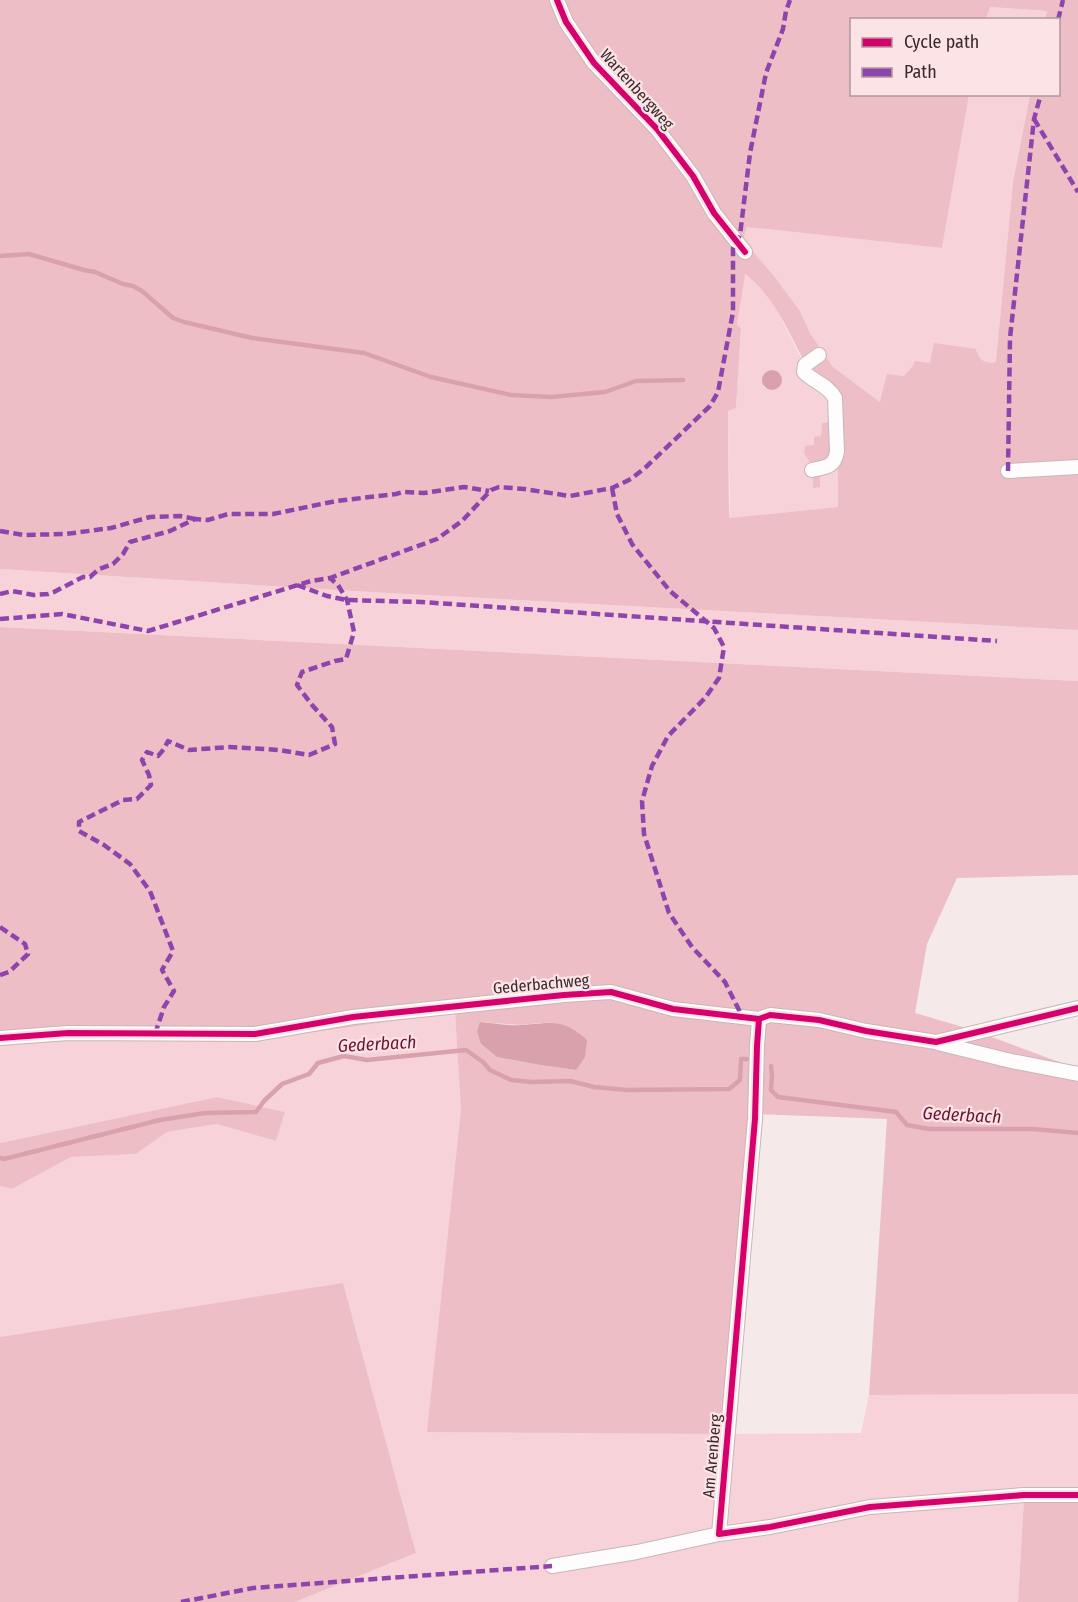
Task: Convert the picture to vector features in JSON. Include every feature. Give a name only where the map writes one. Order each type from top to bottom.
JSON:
[{"type":"street","name":"Wartenbergweg","points":[[557,0],[566,22],[594,63],[657,129],[693,176],[714,213],[745,252]]},
{"type":"street","points":[[812,470],[830,465],[837,452],[835,398],[804,372],[805,366],[819,355]]},
{"type":"street","points":[[1008,471],[1078,467]]},
{"type":"street","name":"Gederbachweg","points":[[0,1038],[68,1033],[255,1034],[353,1017],[611,992],[673,1009],[759,1018],[770,1015],[819,1020],[866,1031],[936,1042],[1011,1061],[1078,1074]]},
{"type":"street","name":"Gederbachweg","points":[[936,1042],[1078,1008]]},
{"type":"street","name":"Am Arenberg","points":[[719,1534],[755,1119],[759,1018]]},
{"type":"street","points":[[552,1566],[870,1507],[1024,1495],[1078,1495]]},
{"type":"shaded area","points":[[0,0],[1078,0],[1078,630],[352,591],[0,569]],"holes":[[[990,7],[1047,11],[1045,18],[1060,18],[1060,96],[1030,96],[1013,182],[996,361],[994,363],[982,360],[976,349],[934,343],[930,363],[915,361],[904,376],[887,374],[880,402],[833,367],[810,333],[800,311],[743,240],[747,227],[942,248],[969,96],[850,96],[850,18],[986,18]],[[745,274],[755,282],[778,313],[803,359],[798,368],[798,375],[828,396],[832,418],[822,423],[821,436],[814,437],[814,445],[805,446],[804,453],[812,466],[813,488],[820,487],[820,471],[838,462],[838,507],[729,518],[728,411],[736,408],[741,328],[737,325]]]},
{"type":"shaded area","points":[[989,7],[1047,11],[1045,18],[986,18]]},
{"type":"shaded area","points":[[969,96],[1030,96],[1013,182],[996,362],[984,361],[976,349],[931,363],[914,365],[880,402],[833,367],[810,333],[800,311],[743,240],[747,227],[942,248]]},
{"type":"shaded area","points":[[744,274],[767,295],[815,386],[831,401],[830,420],[822,423],[821,436],[814,445],[813,487],[820,471],[838,461],[838,507],[729,518],[728,411],[736,408],[741,328],[737,326]],"holes":[[[768,370],[781,375],[781,382],[777,389],[764,388],[763,377]]]},
{"type":"shaded area","points":[[772,370],[779,373],[782,380],[779,387],[772,390],[765,387],[762,380],[765,373]]},
{"type":"shaded area","points":[[0,569],[352,591],[1078,630],[1078,681],[0,627]]},
{"type":"shaded area","points":[[0,627],[1078,681],[1078,875],[957,878],[927,944],[915,1013],[973,1030],[1078,1069],[1078,1394],[869,1395],[887,1119],[752,1114],[724,1434],[427,1432],[461,1110],[455,1012],[254,1041],[70,1038],[0,1042]],"holes":[[[480,1022],[520,1025],[541,1023],[576,1070],[497,1057],[481,1044]]]},
{"type":"shaded area","points":[[455,1012],[461,1110],[724,1434],[861,1433],[869,1395],[1078,1394],[1078,1497],[1024,1498],[1018,1602],[295,1602],[416,1553],[343,1284],[0,1337],[0,1186],[12,1189],[71,1157],[136,1154],[167,1132],[217,1124],[276,1141],[285,1112],[217,1097],[0,1143],[0,1042],[70,1038],[254,1041]]},
{"type":"shaded area","points":[[480,1022],[511,1025],[550,1023],[564,1025],[587,1040],[585,1057],[576,1070],[497,1057],[481,1044],[477,1031]]},
{"type":"shaded area","points":[[217,1097],[285,1112],[276,1141],[217,1124],[167,1132],[136,1154],[71,1157],[12,1189],[0,1186],[0,1143]]},
{"type":"shaded area","points":[[343,1283],[416,1553],[295,1602],[0,1602],[0,1337]]},
{"type":"shaded area","points":[[1078,1497],[1078,1602],[1018,1602],[1024,1498]]},
{"type":"waterway","points":[[0,256],[29,254],[95,272],[142,291],[173,318],[184,322],[252,338],[364,353],[431,377],[511,395],[551,397],[605,392],[636,381],[683,380]]},
{"type":"waterway","name":"Gederbach","points":[[0,1158],[4,1159],[160,1120],[205,1113],[256,1112],[282,1084],[309,1074],[318,1063],[344,1056],[367,1060],[466,1050],[490,1070],[511,1080],[570,1081],[594,1087],[627,1090],[729,1089],[740,1080],[741,1059],[747,1059]]},
{"type":"waterway","name":"Gederbach","points":[[771,1066],[771,1090],[778,1097],[896,1112],[907,1125],[929,1129],[1033,1129],[1078,1133]]},
{"type":"marked path","points":[[0,619],[62,614],[148,631],[311,581],[330,578],[437,539],[462,521],[491,490],[499,487],[570,496],[612,488],[631,479],[710,406],[718,392],[733,312],[733,248],[740,235],[750,153],[766,73],[783,29],[790,0]]},
{"type":"marked path","points":[[1058,18],[1063,0]]},
{"type":"marked path","points":[[1008,471],[1010,338],[1034,119],[1040,96]]},
{"type":"marked path","points":[[1034,119],[1078,192]]},
{"type":"marked path","points":[[0,594],[12,591],[34,595],[54,592],[83,577],[90,577],[99,569],[113,564],[130,542],[170,531],[195,519],[208,520],[228,514],[273,514],[336,501],[403,492],[424,493],[464,487],[489,491]]},
{"type":"marked path","points":[[612,488],[617,514],[632,544],[670,591],[714,628],[724,647],[719,678],[705,698],[668,736],[652,766],[642,801],[644,834],[669,913],[692,947],[725,982],[742,1016]]},
{"type":"marked path","points":[[0,531],[24,535],[66,534],[111,528],[150,517],[180,516],[195,519]]},
{"type":"marked path","points":[[155,1034],[164,1007],[174,991],[162,970],[173,951],[150,891],[130,864],[104,845],[79,831],[79,822],[123,800],[137,799],[151,785],[142,760],[147,752],[158,756],[168,741],[189,750],[230,747],[279,750],[309,755],[335,744],[332,727],[297,685],[302,672],[346,659],[354,632],[347,600],[338,585],[330,578]]},
{"type":"marked path","points":[[297,585],[327,596],[347,600],[421,602],[997,641]]},
{"type":"marked path","points":[[0,927],[25,944],[28,954],[9,972],[0,975]]},
{"type":"marked path","points":[[181,1602],[253,1588],[552,1566]]},
{"type":"cycle path","points":[[557,0],[566,22],[594,63],[657,129],[693,176],[714,213],[745,252]]},
{"type":"cycle path","points":[[0,1038],[68,1033],[255,1034],[353,1017],[611,992],[673,1009],[759,1019],[770,1015],[819,1020],[866,1031],[936,1042],[1078,1008]]},
{"type":"cycle path","points":[[759,1019],[755,1119],[719,1534],[770,1527],[870,1507],[1024,1495],[1078,1495]]}]
